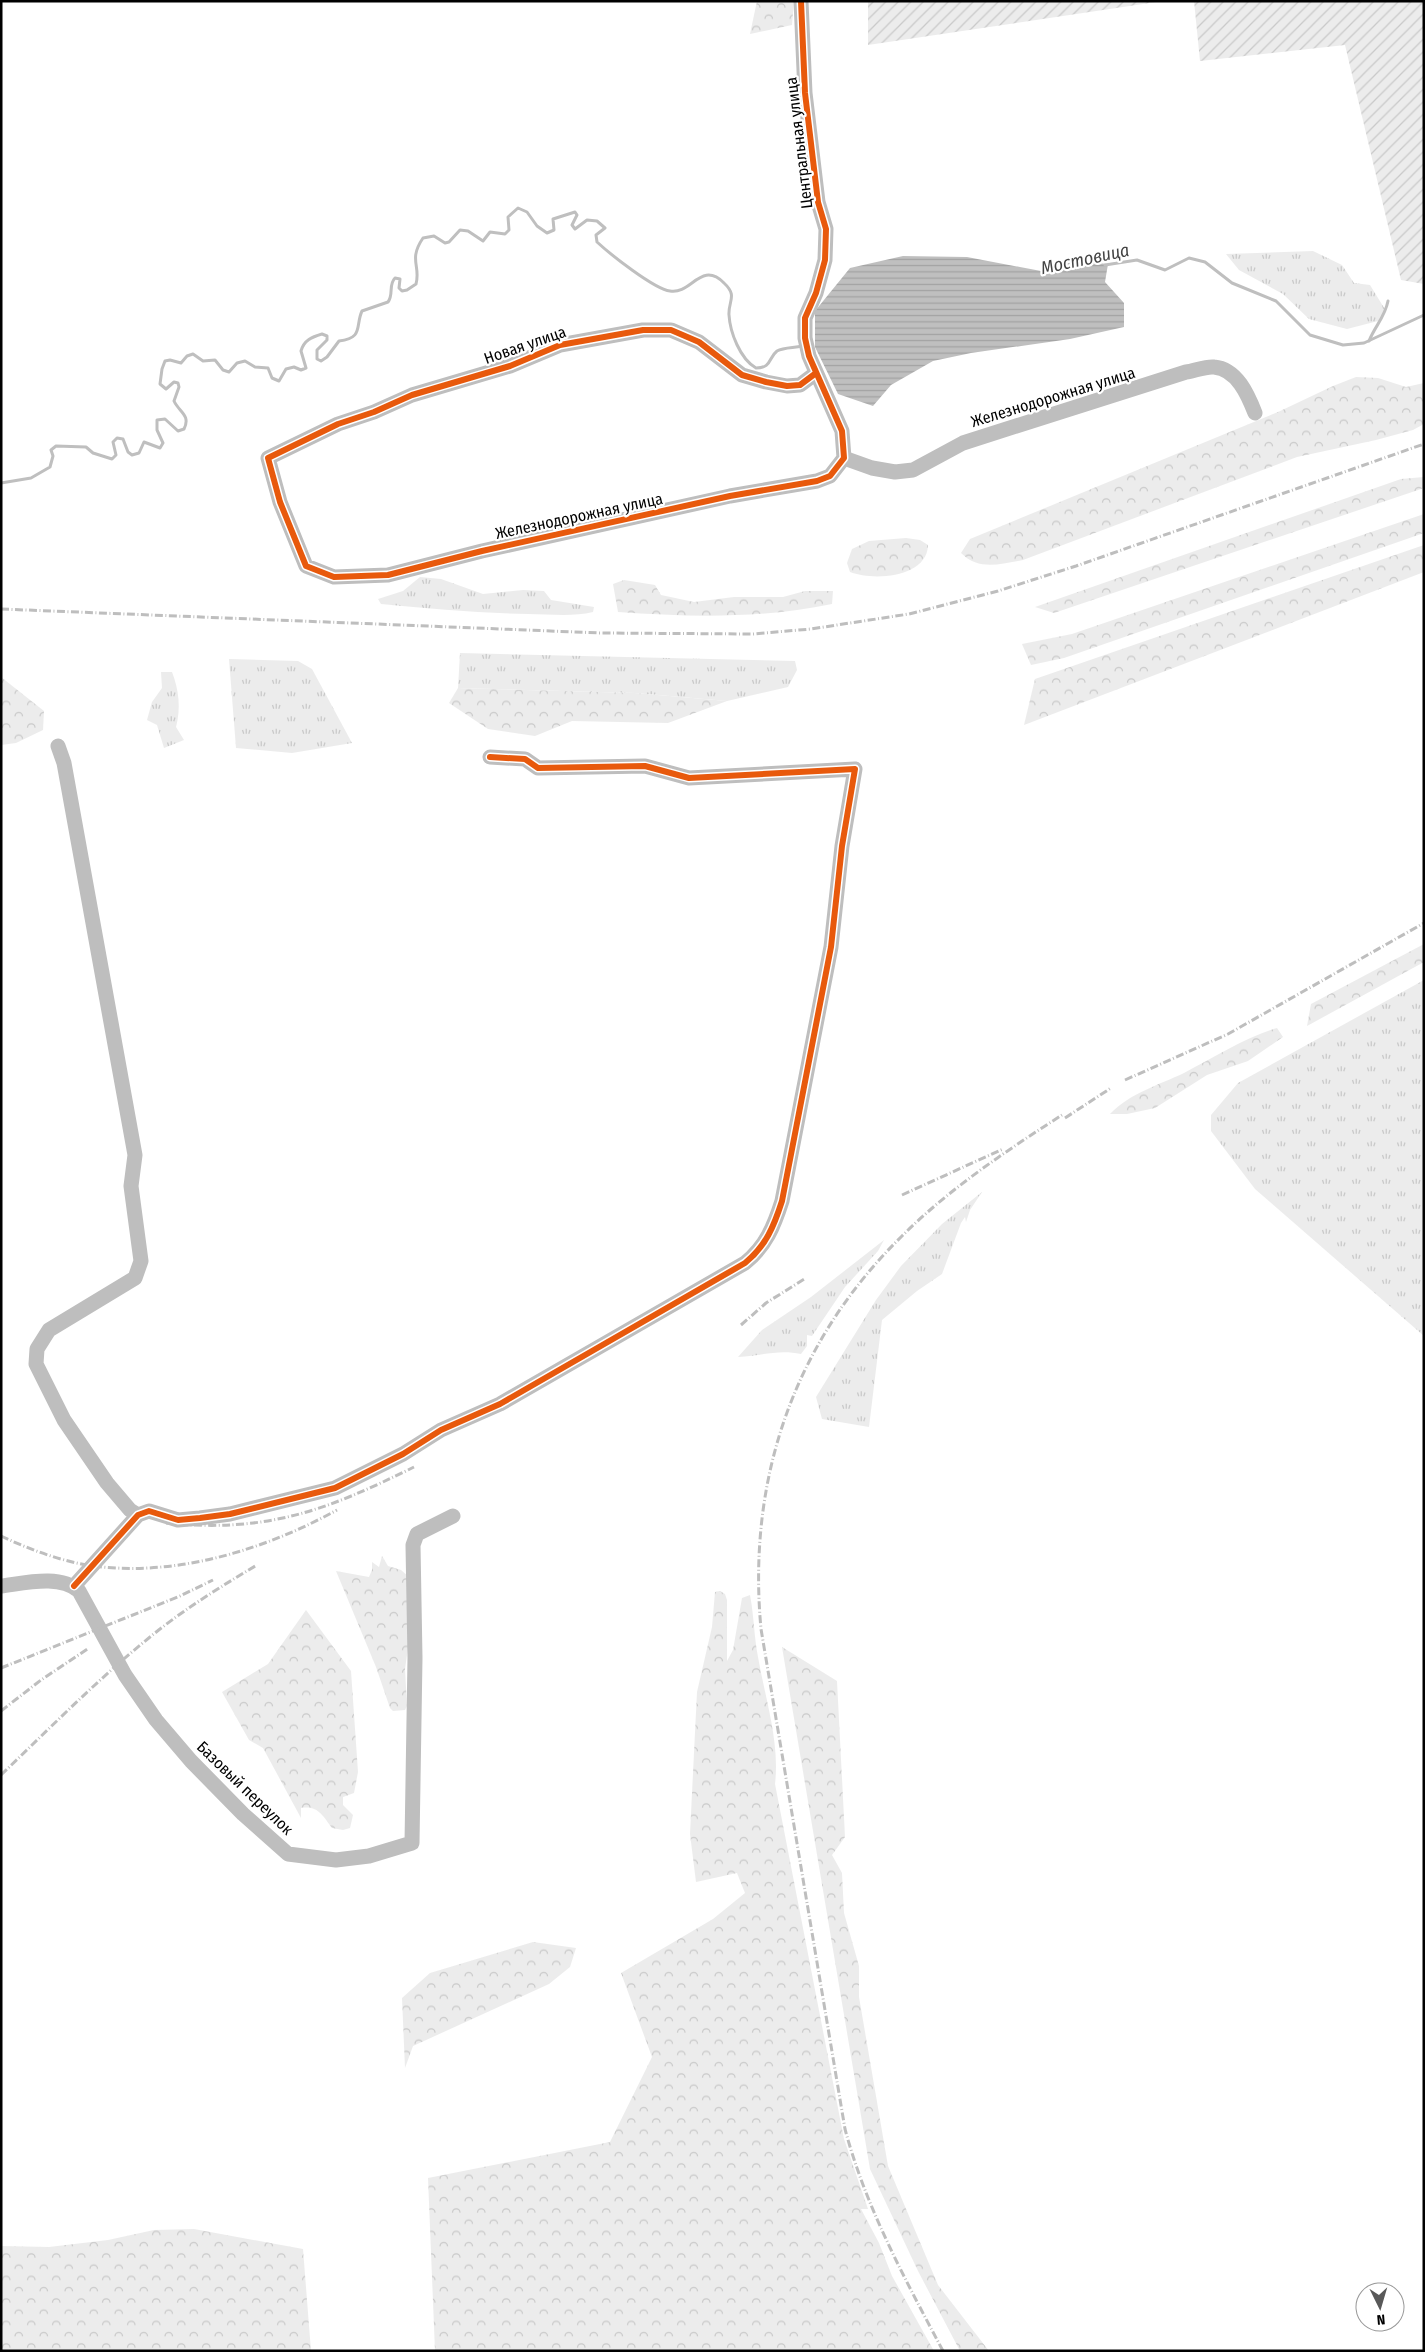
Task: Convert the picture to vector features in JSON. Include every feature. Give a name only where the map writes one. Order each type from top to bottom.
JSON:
[{"type":"street","name":"Центральная улица","points":[[801,1],[806,102],[818,202],[826,229],[824,260],[816,293],[805,318],[805,338],[816,373],[842,431],[844,458]]},
{"type":"street","name":"Новая улица","points":[[334,577],[306,566],[280,502],[268,458],[338,424],[374,412],[412,395],[510,366],[560,345],[643,330],[671,330],[690,338],[699,342],[742,375],[766,382],[787,386],[800,385],[816,373]]},
{"type":"street","name":"Железнодорожная улица","points":[[334,577],[388,575],[482,551],[730,496],[817,482],[830,476],[844,458],[872,468],[895,472],[913,470],[963,443],[1186,372],[1214,367],[1231,374],[1245,390],[1255,413]]},
{"type":"street","points":[[58,746],[64,763],[92,910],[135,1155],[131,1186],[141,1261],[135,1278],[49,1330],[37,1349],[36,1364],[64,1420],[107,1483],[130,1510],[138,1515]]},
{"type":"street","points":[[1,1586],[44,1581],[67,1583],[74,1586],[138,1515],[149,1511],[178,1520],[200,1518],[230,1514],[335,1488],[403,1454],[441,1430],[500,1404],[745,1263],[756,1254],[769,1235],[782,1201],[831,948],[842,846],[855,769],[689,778],[644,766],[538,768],[525,759],[490,757]]},
{"type":"street","name":"Базовый переулок","points":[[74,1586],[84,1597],[125,1675],[144,1705],[177,1746],[243,1814],[288,1854],[336,1860],[369,1856],[412,1843],[415,1658],[413,1545],[417,1534],[453,1516]]},
{"type":"green space","points":[[757,1],[794,1],[792,25],[750,34]]},
{"type":"green space","points":[[868,1],[1163,1],[868,45]]},
{"type":"green space","points":[[1194,1],[1424,1],[1424,284],[1401,280],[1345,45],[1200,61]]},
{"type":"green space","points":[[1313,251],[1342,265],[1354,283],[1370,285],[1386,311],[1378,321],[1347,329],[1309,319],[1283,294],[1239,270],[1226,254]]},
{"type":"green space","points":[[1356,377],[1378,378],[1406,387],[1424,383],[1424,424],[1413,430],[1376,440],[1297,457],[1023,560],[990,565],[975,562],[961,553],[970,539],[1278,412]]},
{"type":"green space","points":[[1424,477],[1424,488],[1054,613],[1035,607],[1401,479]]},
{"type":"green space","points":[[1424,514],[1424,533],[1064,658],[1031,665],[1022,644],[1072,634]]},
{"type":"green space","points":[[906,538],[920,540],[928,545],[925,556],[919,564],[909,570],[885,576],[860,575],[850,572],[847,563],[852,549],[869,541]]},
{"type":"green space","points":[[1424,545],[1424,572],[1024,725],[1035,679]]},
{"type":"green space","points":[[420,577],[441,579],[483,594],[523,590],[544,591],[551,600],[594,607],[593,612],[560,615],[473,612],[381,604],[378,599],[403,591]]},
{"type":"green space","points":[[624,580],[655,585],[661,595],[694,602],[734,597],[783,597],[805,591],[833,591],[832,604],[779,612],[725,616],[618,612],[613,584]]},
{"type":"green space","points":[[460,653],[795,661],[797,670],[788,687],[727,701],[635,693],[458,688]]},
{"type":"green space","points":[[229,659],[298,661],[312,669],[352,743],[292,753],[236,748]]},
{"type":"green space","points":[[161,672],[172,672],[178,693],[179,706],[176,727],[184,740],[164,748],[157,725],[147,720],[152,702],[162,688]]},
{"type":"green space","points":[[1,677],[44,711],[43,730],[16,743],[1,745]]},
{"type":"green space","points":[[458,688],[635,693],[727,701],[668,723],[572,721],[535,736],[488,729],[449,703]]},
{"type":"green space","points":[[1424,944],[1424,962],[1307,1026],[1311,1004]]},
{"type":"green space","points":[[1424,980],[1424,1336],[1255,1189],[1211,1131],[1211,1115],[1238,1083]]},
{"type":"green space","points":[[1277,1028],[1283,1037],[1248,1061],[1207,1075],[1155,1108],[1127,1114],[1110,1114],[1126,1100],[1145,1090],[1184,1073],[1241,1042]]},
{"type":"green space","points":[[982,1192],[970,1210],[966,1222],[965,1217],[961,1223],[942,1274],[917,1291],[882,1320],[869,1427],[822,1419],[816,1397],[876,1300],[901,1266],[942,1224]]},
{"type":"green space","points":[[884,1240],[878,1251],[845,1287],[812,1336],[807,1335],[807,1346],[801,1354],[777,1352],[738,1357],[762,1330],[811,1297]]},
{"type":"green space","points":[[382,1556],[388,1566],[401,1570],[409,1577],[408,1648],[405,1669],[407,1706],[405,1710],[393,1711],[390,1708],[376,1667],[336,1571],[369,1577],[372,1570],[372,1562],[379,1567]]},
{"type":"green space","points":[[720,1591],[725,1594],[727,1600],[727,1661],[733,1650],[742,1598],[750,1595],[761,1673],[774,1736],[775,1784],[844,2139],[868,2209],[861,2209],[879,2243],[892,2276],[934,2351],[435,2351],[428,2178],[610,2142],[652,2057],[621,1973],[713,1919],[745,1893],[737,1873],[696,1882],[690,1834],[697,1692],[712,1627],[715,1592]]},
{"type":"green space","points":[[306,1610],[351,1671],[358,1772],[354,1793],[343,1797],[343,1805],[353,1815],[350,1828],[343,1830],[332,1828],[320,1812],[312,1808],[301,1808],[301,1818],[263,1748],[249,1740],[222,1692],[268,1664]]},
{"type":"green space","points":[[782,1647],[837,1681],[845,1837],[832,1855],[842,1873],[844,1913],[859,1966],[859,1997],[888,2166],[938,2285],[989,2351],[960,2351],[918,2271],[870,2169]]},
{"type":"green space","points":[[533,1942],[576,1948],[570,1967],[549,1984],[413,2046],[405,2068],[402,1998],[430,1973]]},
{"type":"green space","points":[[194,2229],[303,2249],[311,2351],[1,2351],[1,2246],[49,2247],[108,2240],[154,2230]]},
{"type":"shaded area","points":[[903,256],[967,257],[1041,271],[1075,261],[1108,264],[1105,282],[1124,303],[1124,327],[1070,339],[971,353],[933,361],[891,385],[873,406],[838,394],[815,347],[815,311],[850,268]]},
{"type":"waterway","name":"Мостовица","points":[[1,483],[31,478],[50,467],[53,456],[51,450],[56,446],[86,447],[93,453],[112,459],[116,455],[113,442],[117,438],[123,439],[128,452],[132,455],[139,453],[144,442],[160,448],[163,443],[157,430],[157,420],[165,419],[178,431],[184,429],[186,424],[184,414],[174,401],[179,387],[178,383],[174,382],[166,389],[160,384],[165,361],[170,360],[181,363],[187,356],[193,354],[203,361],[215,360],[223,370],[229,372],[237,363],[245,361],[255,367],[268,368],[272,378],[279,381],[286,369],[294,367],[301,370],[306,368],[301,351],[309,339],[322,334],[327,336],[327,340],[317,350],[317,359],[321,361],[327,357],[339,341],[352,337],[357,331],[362,311],[388,302],[395,278],[400,279],[399,288],[402,291],[416,284],[416,252],[423,238],[434,236],[445,243],[449,242],[460,230],[468,231],[483,241],[490,232],[505,234],[509,230],[508,217],[518,208],[527,212],[537,226],[547,233],[554,230],[553,219],[575,212],[577,215],[572,225],[575,229],[587,220],[597,221],[605,228],[596,235],[597,242],[632,270],[663,289],[677,291],[702,276],[716,277],[731,292],[730,322],[737,344],[745,358],[756,368],[765,366],[777,351],[802,346]]},
{"type":"waterway","name":"Мостовица","points":[[1105,265],[1137,260],[1165,270],[1189,258],[1205,262],[1232,283],[1276,301],[1310,335],[1343,345],[1364,343],[1424,315]]},
{"type":"waterway","points":[[1369,341],[1385,312],[1388,301]]},
{"type":"railway","points":[[1,609],[601,633],[753,634],[811,629],[909,614],[998,591],[1076,566],[1424,444]]},
{"type":"railway","points":[[1125,1080],[1228,1034],[1424,923]]},
{"type":"railway","points":[[1065,1118],[1111,1088]]},
{"type":"railway","points":[[943,2351],[875,2215],[845,2129],[761,1629],[759,1573],[762,1519],[771,1467],[786,1416],[806,1367],[832,1321],[864,1277],[902,1236],[939,1202],[999,1157],[1062,1115]]},
{"type":"railway","points":[[902,1195],[1003,1149]]},
{"type":"railway","points":[[741,1325],[766,1303],[806,1278]]},
{"type":"railway","points":[[166,1523],[235,1525],[294,1515],[352,1496],[414,1467]]},
{"type":"railway","points":[[1,1536],[38,1552],[77,1563],[103,1567],[164,1567],[224,1556],[254,1547],[310,1524],[337,1510]]},
{"type":"railway","points":[[1,1775],[130,1653],[175,1617],[257,1565]]},
{"type":"railway","points":[[1,1668],[180,1596],[213,1580]]},
{"type":"railway","points":[[1,1711],[41,1680],[89,1648]]},
{"type":"cycle path","points":[[801,1],[805,93],[818,202],[826,229],[825,260],[816,293],[805,318],[805,338],[809,356],[842,431],[844,458],[830,476],[817,481],[730,496],[482,551],[388,575],[334,577],[306,566],[280,502],[268,458],[338,424],[374,412],[412,395],[510,366],[560,345],[643,330],[671,330],[699,342],[742,375],[766,382],[787,386],[800,385],[816,373]]},
{"type":"cycle path","points":[[74,1586],[138,1515],[149,1511],[178,1520],[230,1514],[335,1488],[403,1454],[441,1430],[500,1404],[745,1263],[764,1243],[776,1219],[782,1201],[831,947],[842,846],[855,769],[689,778],[645,766],[538,768],[525,759],[490,757]]}]
